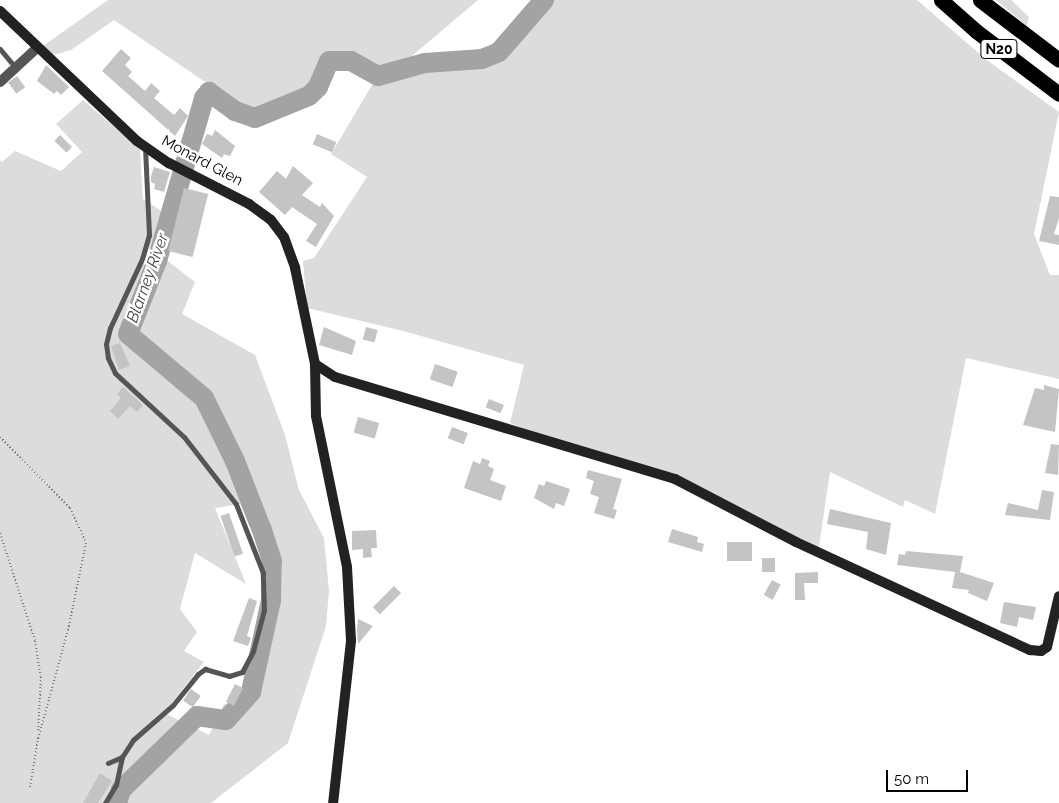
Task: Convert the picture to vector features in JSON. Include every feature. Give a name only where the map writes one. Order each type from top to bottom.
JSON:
[{"type":"highway","name":"N20","points":[[941,0],[976,31],[1059,94]]},
{"type":"highway","name":"N20","points":[[980,0],[1059,60]]},
{"type":"street","name":"Monard Glen","points":[[0,11],[37,48],[144,146],[169,163],[238,197],[267,216],[284,238],[295,268],[315,364],[316,416],[347,567],[351,641],[333,803]]},
{"type":"street","points":[[0,82],[37,48]]},
{"type":"street","points":[[315,364],[335,377],[675,479],[796,542],[1030,650],[1038,652],[1047,648],[1059,596]]},
{"type":"lane","points":[[0,49],[11,62]]},
{"type":"lane","points":[[105,803],[116,785],[122,757],[133,740],[173,705],[198,674],[205,669],[230,676],[242,672],[253,651],[264,610],[263,573],[236,504],[184,437],[115,372],[108,358],[106,344],[110,328],[142,259],[150,235],[144,146]]},
{"type":"lane","points":[[108,763],[122,757]]},
{"type":"path","points":[[0,437],[70,508],[86,543],[69,626],[38,739],[30,787]]},
{"type":"path","points":[[0,533],[35,641],[41,677],[38,739]]},
{"type":"shaded area","points":[[108,0],[478,0],[393,72],[355,57],[332,54],[324,58],[317,79],[305,90],[283,103],[258,109],[236,103],[114,20],[71,50],[54,55],[43,46]]},
{"type":"shaded area","points":[[543,0],[917,0],[988,61],[1059,112],[1034,234],[1050,275],[1059,275],[1059,379],[966,358],[935,514],[905,500],[903,507],[830,472],[818,553],[675,479],[572,448],[510,423],[524,365],[403,331],[307,308],[303,261],[314,258],[367,177],[331,154],[375,80],[425,63],[482,59],[499,52]]},
{"type":"shaded area","points":[[996,0],[1011,0],[1029,17],[1027,26]]},
{"type":"shaded area","points":[[83,100],[140,149],[143,199],[174,219],[165,259],[195,282],[182,314],[255,355],[285,435],[299,490],[324,538],[329,591],[326,626],[288,743],[211,803],[0,803],[0,160],[2,162],[15,151],[61,171],[82,152],[56,124]],"holes":[[[240,504],[263,558],[269,601],[257,653],[234,708],[224,704],[209,735],[164,713],[204,662],[184,651],[197,632],[180,609],[195,553],[246,584],[215,508]]]},
{"type":"building","points":[[121,49],[131,58],[125,65],[132,72],[128,76],[145,91],[151,83],[160,91],[154,98],[174,115],[180,108],[188,116],[175,136],[102,71]]},
{"type":"building","points":[[46,65],[69,87],[61,95],[57,91],[54,94],[37,81]]},
{"type":"building","points":[[17,76],[25,87],[16,94],[8,82]]},
{"type":"building","points":[[215,130],[235,146],[230,156],[224,154],[222,158],[202,144],[207,134],[212,136]]},
{"type":"building","points":[[317,134],[336,142],[332,152],[313,144]]},
{"type":"building","points":[[60,135],[72,147],[66,153],[54,141]]},
{"type":"building","points":[[293,166],[313,183],[302,195],[320,207],[322,203],[334,216],[316,247],[306,241],[317,224],[292,207],[285,215],[259,192],[277,171],[286,179]]},
{"type":"building","points":[[154,167],[170,172],[164,192],[154,189],[155,184],[151,182]]},
{"type":"building","points":[[184,188],[208,194],[193,257],[168,251]]},
{"type":"building","points":[[1050,196],[1059,197],[1059,218],[1054,234],[1059,235],[1059,245],[1039,241]]},
{"type":"building","points":[[324,327],[356,341],[352,355],[319,345]]},
{"type":"building","points":[[366,327],[378,330],[374,343],[363,340]]},
{"type":"building","points":[[120,343],[130,366],[119,370],[111,346]]},
{"type":"building","points":[[435,364],[458,372],[452,387],[430,379]]},
{"type":"building","points":[[1044,385],[1059,389],[1055,432],[1023,425],[1035,388],[1044,390]]},
{"type":"building","points":[[123,387],[143,405],[137,412],[130,406],[118,419],[110,411],[121,398],[117,394]]},
{"type":"building","points":[[489,399],[504,405],[500,413],[486,407]]},
{"type":"building","points":[[358,417],[379,423],[375,438],[354,432]]},
{"type":"building","points":[[452,427],[468,433],[464,444],[448,438]]},
{"type":"building","points":[[1051,444],[1059,445],[1058,475],[1045,473]]},
{"type":"building","points":[[482,458],[490,461],[488,466],[494,469],[490,480],[506,486],[501,501],[464,488],[473,461],[480,464]]},
{"type":"building","points":[[588,470],[622,479],[613,509],[617,510],[614,519],[594,513],[599,497],[590,494],[594,481],[586,478]]},
{"type":"building","points":[[546,481],[570,489],[564,506],[556,503],[554,509],[534,498],[539,484],[544,486]]},
{"type":"building","points":[[1042,490],[1054,492],[1050,520],[1005,515],[1008,503],[1038,510]]},
{"type":"building","points":[[830,509],[891,523],[886,555],[866,549],[868,532],[827,524]]},
{"type":"building","points":[[229,513],[243,554],[234,557],[220,516]]},
{"type":"building","points":[[672,529],[698,537],[697,542],[704,544],[702,552],[668,542]]},
{"type":"building","points":[[376,530],[377,548],[371,548],[372,557],[363,558],[363,549],[352,550],[352,531]]},
{"type":"building","points":[[727,542],[752,542],[752,561],[727,561]]},
{"type":"building","points":[[906,551],[963,556],[960,572],[994,583],[987,601],[968,593],[969,590],[952,588],[955,572],[897,565],[899,554],[905,555]]},
{"type":"building","points":[[762,558],[775,558],[775,572],[762,572]]},
{"type":"building","points":[[818,572],[818,583],[804,583],[805,600],[795,600],[795,573]]},
{"type":"building","points":[[772,580],[781,585],[773,600],[764,595]]},
{"type":"building","points":[[394,586],[401,593],[380,614],[373,607]]},
{"type":"building","points":[[249,598],[257,601],[247,636],[251,638],[248,646],[233,641]]},
{"type":"building","points":[[1004,602],[1036,607],[1033,620],[1019,617],[1017,627],[1000,623]]},
{"type":"building","points":[[358,619],[373,626],[358,644],[357,630]]},
{"type":"building","points":[[235,684],[243,688],[234,706],[226,702]]},
{"type":"building","points":[[191,689],[201,696],[193,707],[183,700]]},
{"type":"building","points":[[100,773],[112,781],[98,803],[83,803]]},
{"type":"waterway","name":"Blarney River","points":[[117,803],[121,790],[197,716],[226,720],[251,692],[271,600],[272,561],[235,461],[204,398],[128,334],[157,261],[204,98],[209,92],[235,111],[255,118],[309,96],[318,87],[329,61],[351,61],[378,76],[425,63],[482,59],[499,52],[544,0]]}]
